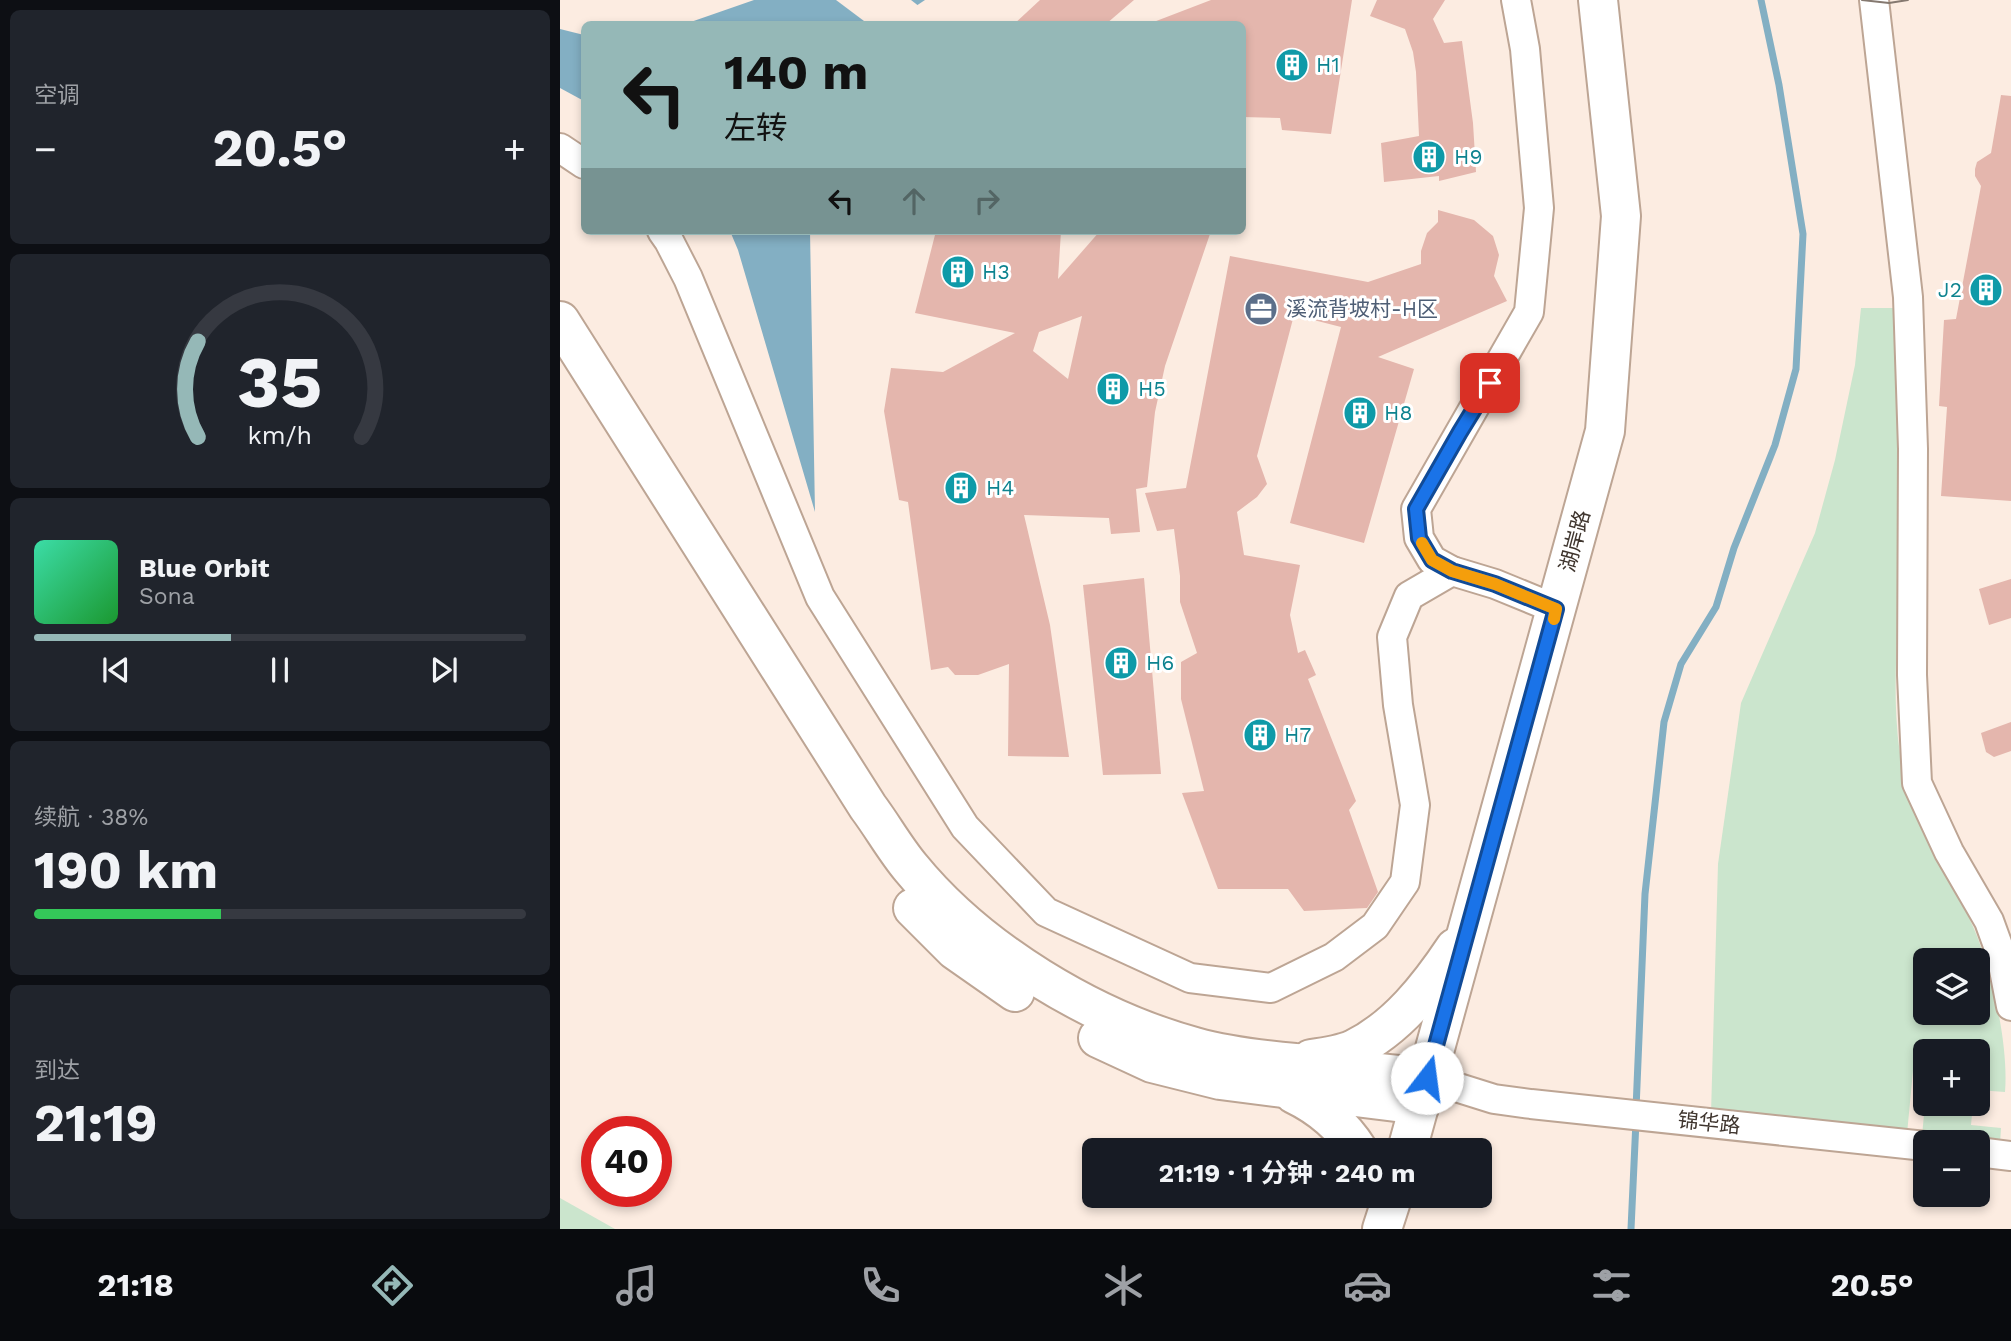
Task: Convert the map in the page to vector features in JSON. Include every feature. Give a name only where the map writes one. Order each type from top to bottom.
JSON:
[{"type":"street","points":[[1516,0],[1525,50],[1539,208],[1529,312],[1416,509],[1419,538],[1432,560],[1452,571],[1495,584],[1556,609]]},
{"type":"street","name":"湖岸路","points":[[1410,1138],[1605,431],[1622,216],[1598,0]]},
{"type":"street","points":[[1874,0],[1908,297],[1913,449],[1912,674],[1917,783],[1949,852],[1989,921],[2001,954],[2011,1006]]},
{"type":"street","points":[[560,148],[581,162]]},
{"type":"street","points":[[665,235],[688,278],[820,597],[965,827],[1046,912],[1189,978],[1271,988],[1334,957],[1375,926],[1405,882],[1415,805],[1398,705],[1392,637],[1409,596],[1452,571]]},
{"type":"street","points":[[560,321],[861,795],[911,868],[964,921],[1034,975],[1094,1010],[1151,1033],[1285,1076],[1340,1126],[1349,1138]]},
{"type":"street","points":[[560,368],[860,841],[913,908],[955,950],[1017,993],[1082,1031],[1152,1063],[1220,1080],[1285,1076],[1423,1092]]},
{"type":"street","points":[[1285,1076],[1330,1056],[1353,1050],[1382,1031],[1408,1008],[1468,929]]},
{"type":"street","name":"锦华路","points":[[1423,1092],[1913,1145]]},
{"type":"street","points":[[1990,1152],[2010,1153]]},
{"type":"street","points":[[1371,1208],[1372,1229]]},
{"type":"street","points":[[1382,1229],[1389,1208]]},
{"type":"green space","points":[[1861,308],[1894,308],[1900,502],[1896,687],[1899,748],[1906,784],[1918,821],[1963,904],[1981,948],[1913,948],[1913,1025],[1990,1025],[1990,976],[2001,1029],[2006,1073],[2005,1092],[1990,1091],[1990,1039],[1913,1039],[1907,1134],[1711,1114],[1718,864],[1741,703],[1815,533],[1835,460],[1855,365]]},
{"type":"green space","points":[[1924,1116],[1972,1116],[1971,1125],[2001,1128],[2000,1144],[1990,1143],[1990,1130],[1923,1130]]},
{"type":"green space","points":[[560,1198],[615,1229],[560,1229]]},
{"type":"water","points":[[754,0],[925,0],[894,21],[694,21]]},
{"type":"water","points":[[560,29],[581,34],[581,99],[560,88]]},
{"type":"water","points":[[732,235],[810,235],[815,512]]},
{"type":"pier","points":[[836,0],[911,0],[920,7],[899,21],[864,21]]},
{"type":"building","points":[[1040,0],[1134,0],[1110,21],[1017,21]]},
{"type":"building","name":"H1","points":[[1211,0],[1352,0],[1331,134],[1282,130],[1280,118],[1246,117],[1246,21],[1156,21]]},
{"type":"building","points":[[1377,0],[1445,0],[1433,19],[1444,43],[1462,41],[1473,123],[1476,172],[1439,181],[1439,176],[1384,182],[1381,143],[1419,136],[1413,52],[1405,29],[1370,16]]},
{"type":"building","name":"J2","points":[[2001,95],[2011,96],[2011,501],[1941,496],[1947,407],[1939,406],[1944,320],[1956,319],[1981,186],[1975,176],[1975,169],[1977,162],[1991,153]]},
{"type":"building","points":[[1438,210],[1474,220],[1493,236],[1499,255],[1494,276],[1507,301],[1378,357],[1414,369],[1364,543],[1290,523],[1341,327],[1294,315],[1257,456],[1267,484],[1257,497],[1237,512],[1244,555],[1300,565],[1290,615],[1298,653],[1305,650],[1316,675],[1308,679],[1356,801],[1349,810],[1378,892],[1367,908],[1304,911],[1288,889],[1218,889],[1182,793],[1204,791],[1181,699],[1181,662],[1197,653],[1180,602],[1180,576],[1174,529],[1157,531],[1145,493],[1186,488],[1230,256],[1368,282],[1421,264],[1421,251],[1427,233],[1438,222]]},
{"type":"building","points":[[935,235],[1061,235],[1058,279],[1096,235],[1210,235],[1165,366],[1155,412],[1147,487],[1136,489],[1140,532],[1111,534],[1109,518],[1024,515],[1050,625],[1069,757],[1008,756],[1009,664],[978,675],[955,675],[948,667],[931,670],[908,502],[899,500],[884,411],[891,368],[943,372],[1015,333],[915,313]],"holes":[[[1082,316],[1068,379],[1033,351],[1039,332]]]},
{"type":"building","name":"H6","points":[[1144,578],[1161,774],[1103,775],[1083,585]]},
{"type":"building","points":[[2011,579],[2011,618],[1989,625],[1979,589]]},
{"type":"building","points":[[2011,722],[2011,751],[1994,757],[1986,752],[1981,733]]},
{"type":"waterway","points":[[1636,1109],[1645,894],[1664,722],[1681,664],[1716,607],[1734,548],[1775,445],[1796,369],[1803,234],[1779,85],[1761,0]]},
{"type":"waterway","points":[[1631,1229],[1636,1121]]},
{"type":"tram line","points":[[1862,0],[1889,3],[1908,0]]},
{"type":"slow traffic","points":[[1422,543],[1432,560],[1452,571],[1495,584],[1556,609],[1554,619]]},
{"type":"place","name":"H1","points":[[1292,65]]},
{"type":"place","name":"H9","points":[[1429,157]]},
{"type":"place","name":"H3","points":[[958,272]]},
{"type":"place","name":"J2","points":[[1986,290]]},
{"type":"place","name":"溪流背坡村-H区","points":[[1261,309]]},
{"type":"place","name":"H5","points":[[1113,389]]},
{"type":"place","name":"H8","points":[[1360,413]]},
{"type":"place","name":"H4","points":[[961,488]]},
{"type":"place","name":"H6","points":[[1121,663]]},
{"type":"place","name":"H7","points":[[1260,735]]},
{"type":"route","points":[[1427,1078],[1556,609],[1495,584],[1452,571],[1432,560],[1419,538],[1416,509],[1490,383]]}]
